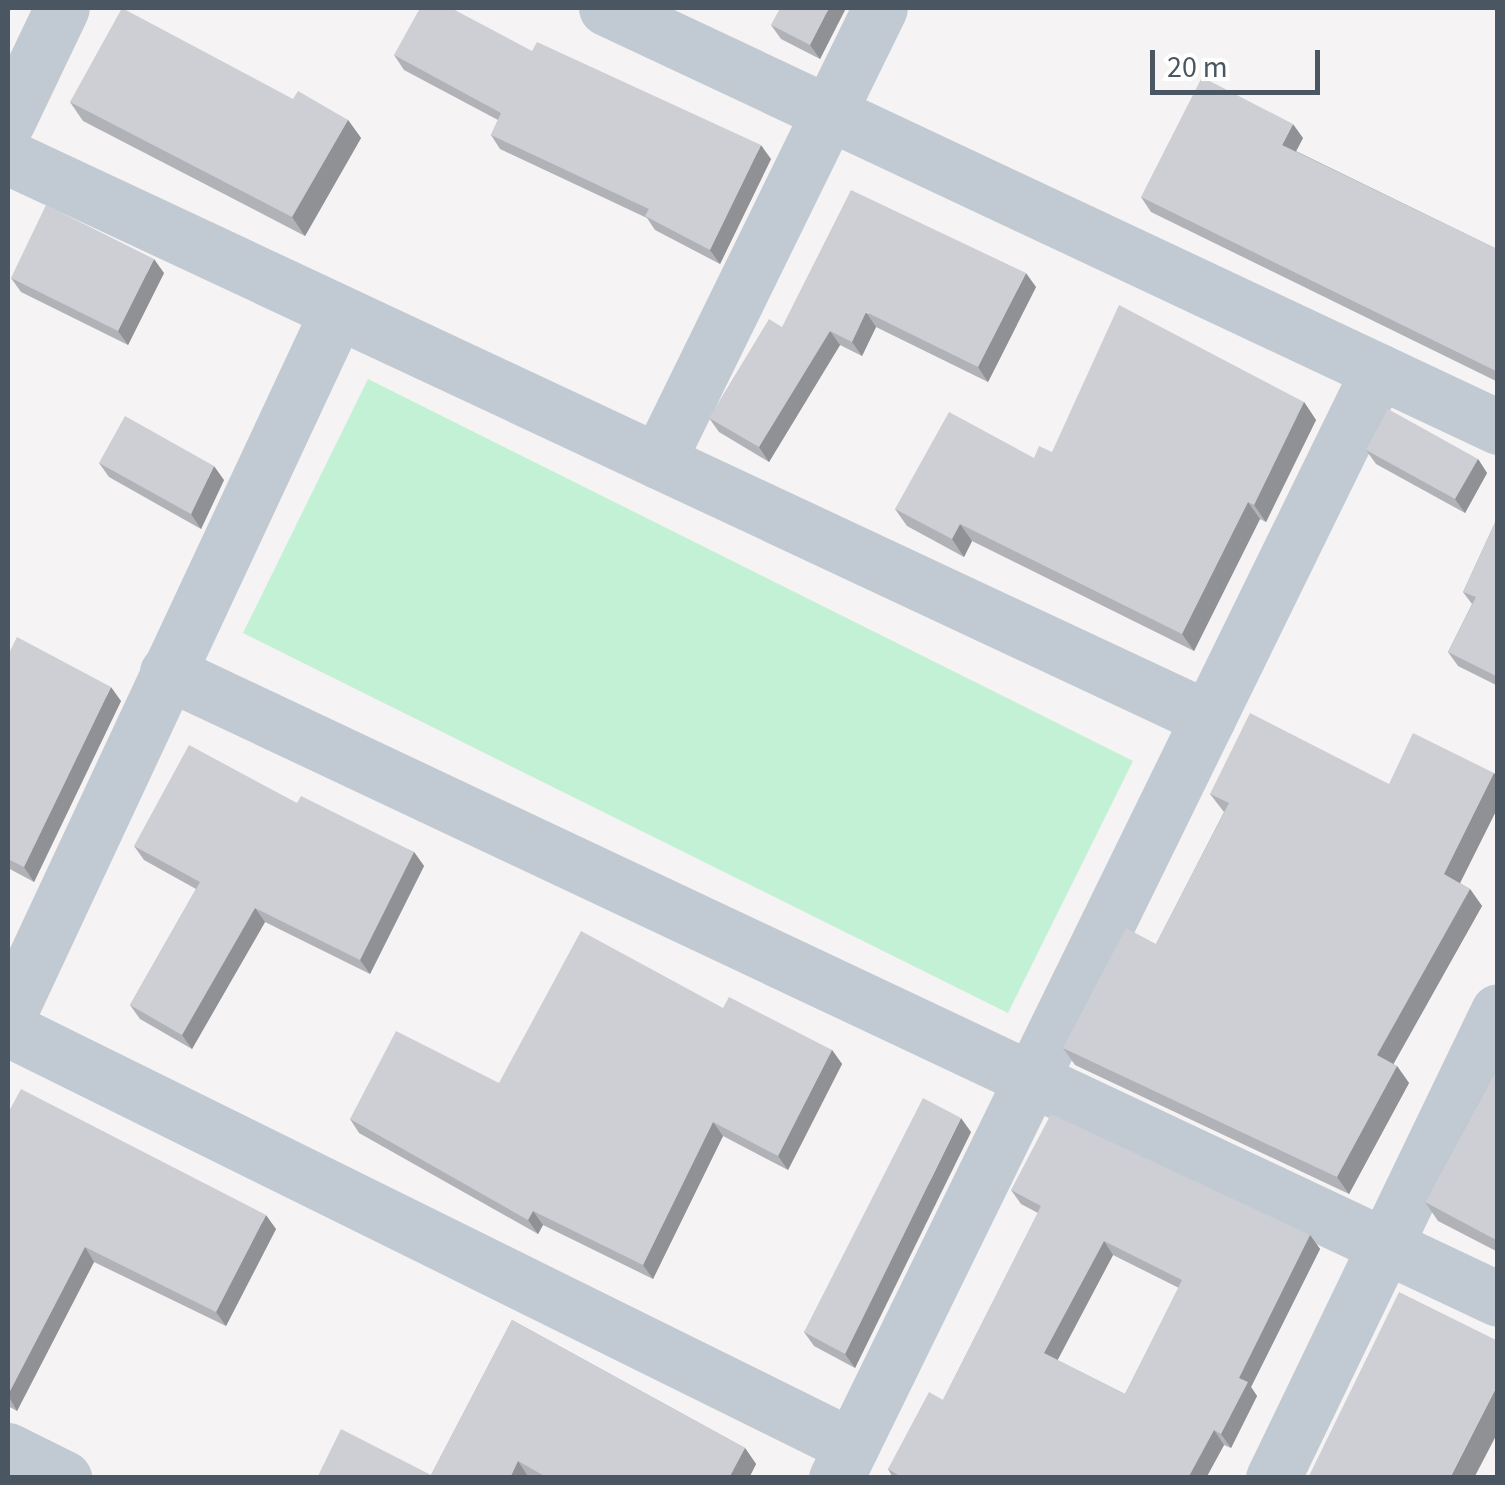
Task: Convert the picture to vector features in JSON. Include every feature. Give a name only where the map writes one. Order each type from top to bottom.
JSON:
[{"type":"street","points":[[8,121],[62,8]]},
{"type":"street","points":[[606,8],[1498,427]]},
{"type":"street","points":[[658,461],[880,8]]},
{"type":"street","points":[[8,157],[1208,718]]},
{"type":"street","points":[[8,1016],[337,312]]},
{"type":"street","points":[[8,1029],[844,1462],[1378,370]]},
{"type":"street","points":[[167,672],[1498,1299]]},
{"type":"street","points":[[1273,1478],[1498,1010]]},
{"type":"street","points":[[8,1450],[64,1478]]},
{"type":"green space","points":[[368,379],[1133,761],[1008,1013],[243,633]]},
{"type":"building","points":[[122,8],[293,99],[298,91],[348,120],[292,217],[70,102]]},
{"type":"building","points":[[420,8],[451,8],[532,51],[537,42],[761,145],[710,250],[645,216],[649,209],[491,135],[501,113],[394,55]]},
{"type":"building","points":[[780,8],[829,8],[810,45],[771,25]]},
{"type":"building","points":[[1202,77],[1293,124],[1282,145],[1498,248],[1498,372],[1141,197]]},
{"type":"building","points":[[851,190],[1026,273],[978,367],[866,312],[852,342],[830,331],[759,447],[709,418],[769,319],[782,327]]},
{"type":"building","points":[[46,205],[154,259],[118,331],[11,278]]},
{"type":"building","points":[[1119,305],[1304,402],[1254,505],[1248,502],[1182,634],[960,524],[952,539],[895,509],[949,412],[1034,458],[1039,446],[1052,452]]},
{"type":"building","points":[[1388,409],[1478,459],[1455,499],[1366,450]]},
{"type":"building","points":[[125,416],[214,466],[191,514],[99,463]]},
{"type":"building","points":[[1498,516],[1498,677],[1448,652],[1476,597],[1463,592]]},
{"type":"building","points":[[17,637],[111,687],[24,867],[8,859],[8,655]]},
{"type":"building","points":[[1250,713],[1389,784],[1413,733],[1494,773],[1444,874],[1470,889],[1377,1055],[1397,1066],[1337,1177],[1063,1048],[1126,928],[1156,944],[1229,803],[1210,794]]},
{"type":"building","points":[[189,745],[297,803],[301,796],[414,852],[360,960],[255,908],[182,1035],[130,1005],[200,882],[134,846]]},
{"type":"building","points":[[581,931],[723,1008],[729,997],[832,1050],[778,1156],[713,1122],[643,1265],[533,1211],[528,1220],[350,1119],[396,1031],[499,1083]]},
{"type":"building","points":[[1498,1067],[1498,1241],[1425,1202]]},
{"type":"building","points":[[21,1089],[266,1215],[216,1312],[85,1247],[8,1395],[8,1113]]},
{"type":"building","points":[[923,1098],[961,1118],[845,1354],[804,1332]]},
{"type":"building","points":[[1051,1114],[1310,1235],[1239,1378],[1248,1382],[1221,1434],[1214,1430],[1188,1478],[903,1478],[888,1469],[929,1392],[943,1400],[1041,1206],[1011,1190]],"holes":[[[1104,1241],[1182,1280],[1125,1394],[1044,1353]]]},
{"type":"building","points":[[1399,1292],[1498,1341],[1498,1384],[1450,1478],[1308,1478]]},
{"type":"building","points":[[512,1320],[745,1448],[729,1478],[548,1478],[518,1461],[510,1478],[317,1478],[341,1429],[431,1475]]}]
